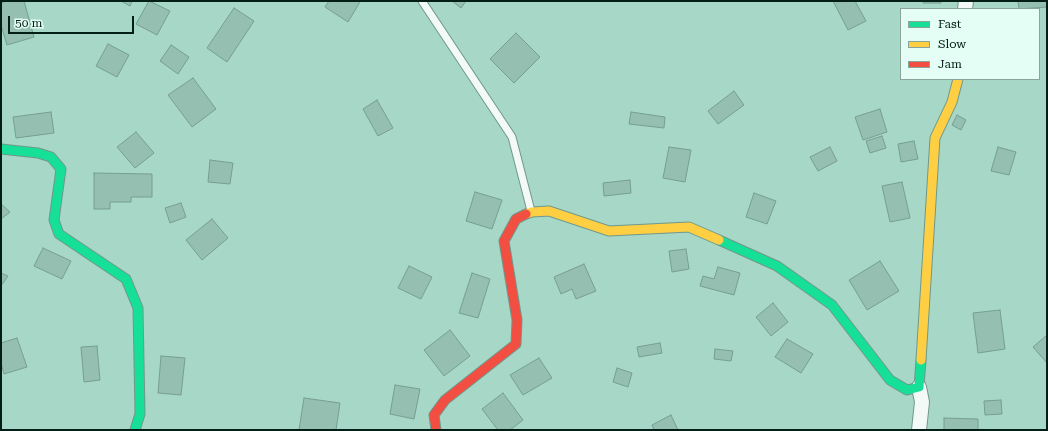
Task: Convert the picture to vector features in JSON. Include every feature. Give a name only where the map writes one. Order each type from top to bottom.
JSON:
[{"type":"street","points":[[919,430],[922,402],[919,387],[935,138],[952,102],[958,80]]},
{"type":"street","points":[[1,149],[38,153],[51,157],[61,169],[54,220],[59,234],[126,279],[138,308],[140,414],[135,430]]},
{"type":"street","points":[[436,430],[434,415],[445,400],[516,344],[517,320],[504,240],[516,219],[532,212],[549,211],[609,231],[689,227],[776,266],[832,305],[890,380],[908,390],[919,387]]},
{"type":"lane","points":[[422,1],[512,137],[532,212]]},
{"type":"building","points":[[7,1],[24,1],[34,37],[7,45],[1,25],[1,3]]},
{"type":"building","points":[[121,1],[132,1],[130,6]]},
{"type":"building","points":[[149,1],[170,11],[157,35],[136,24]]},
{"type":"building","points":[[329,1],[360,2],[348,22],[325,7]]},
{"type":"building","points":[[452,1],[466,1],[461,8]]},
{"type":"building","points":[[833,1],[855,1],[866,21],[848,30]]},
{"type":"building","points":[[923,1],[941,1],[941,3],[923,3]]},
{"type":"building","points":[[1018,1],[1047,1],[1047,7],[1019,8]]},
{"type":"building","points":[[234,8],[254,21],[227,62],[207,48]]},
{"type":"building","points":[[516,33],[540,57],[514,83],[490,59]]},
{"type":"building","points":[[108,44],[129,55],[117,77],[96,66]]},
{"type":"building","points":[[171,45],[189,57],[178,74],[160,61]]},
{"type":"building","points":[[193,78],[216,109],[192,127],[168,95]]},
{"type":"building","points":[[734,91],[744,105],[718,124],[708,111]]},
{"type":"building","points":[[377,100],[393,128],[378,136],[363,109]]},
{"type":"building","points":[[880,109],[887,132],[863,140],[855,117]]},
{"type":"building","points":[[51,112],[54,133],[16,138],[13,117]]},
{"type":"building","points":[[631,112],[665,117],[664,128],[629,124]]},
{"type":"building","points":[[957,115],[966,120],[961,130],[952,125]]},
{"type":"building","points":[[136,132],[154,153],[135,168],[117,147]]},
{"type":"building","points":[[882,136],[886,148],[870,153],[866,141]]},
{"type":"building","points":[[914,141],[918,159],[901,162],[898,144]]},
{"type":"building","points":[[669,147],[691,150],[685,182],[663,178]]},
{"type":"building","points":[[830,147],[837,161],[818,171],[810,157]]},
{"type":"building","points":[[998,147],[1016,152],[1009,175],[991,171]]},
{"type":"building","points":[[210,160],[233,163],[230,184],[208,182]]},
{"type":"building","points":[[94,173],[152,174],[152,197],[131,197],[131,202],[110,202],[110,209],[94,209]]},
{"type":"building","points":[[630,180],[631,193],[604,196],[603,183]]},
{"type":"building","points":[[902,182],[910,218],[890,222],[882,186]]},
{"type":"building","points":[[475,192],[502,200],[492,229],[466,221]]},
{"type":"building","points":[[754,193],[776,201],[767,224],[746,217]]},
{"type":"building","points":[[181,203],[186,217],[170,223],[165,208]]},
{"type":"building","points":[[1,204],[10,212],[1,219]]},
{"type":"building","points":[[212,219],[228,238],[202,260],[186,240]]},
{"type":"building","points":[[43,248],[71,261],[62,279],[34,266]]},
{"type":"building","points":[[686,249],[689,269],[672,272],[669,251]]},
{"type":"building","points":[[880,261],[899,291],[867,310],[849,280]]},
{"type":"building","points":[[584,264],[596,291],[576,299],[572,289],[561,294],[554,277]]},
{"type":"building","points":[[409,266],[432,277],[421,299],[398,288]]},
{"type":"building","points":[[718,267],[740,273],[734,295],[700,286],[703,276],[714,279]]},
{"type":"building","points":[[1,273],[8,276],[1,286]]},
{"type":"building","points":[[472,273],[490,279],[478,318],[459,313]]},
{"type":"building","points":[[773,303],[788,322],[771,336],[756,317]]},
{"type":"building","points":[[1000,310],[1005,349],[978,353],[973,313]]},
{"type":"building","points":[[450,330],[470,356],[444,376],[424,350]]},
{"type":"building","points":[[1047,335],[1047,363],[1033,347]]},
{"type":"building","points":[[17,338],[27,367],[4,374],[1,363],[1,343]]},
{"type":"building","points":[[787,339],[813,354],[801,373],[775,357]]},
{"type":"building","points":[[660,343],[662,353],[639,357],[637,347]]},
{"type":"building","points":[[97,346],[100,380],[84,382],[81,347]]},
{"type":"building","points":[[715,349],[733,351],[731,361],[714,359]]},
{"type":"building","points":[[161,356],[185,358],[181,395],[158,393]]},
{"type":"building","points":[[539,358],[552,378],[523,395],[510,375]]},
{"type":"building","points":[[617,368],[632,373],[628,387],[613,382]]},
{"type":"building","points":[[395,385],[420,389],[414,419],[390,414]]},
{"type":"building","points":[[503,393],[523,420],[510,430],[498,430],[482,409]]},
{"type":"building","points":[[304,398],[340,403],[336,430],[299,430]]},
{"type":"building","points":[[1001,400],[1002,414],[985,415],[984,401]]},
{"type":"building","points":[[671,415],[678,430],[654,430],[652,425]]},
{"type":"building","points":[[944,418],[978,419],[978,430],[944,430]]},
{"type":"traffic: fast","points":[[1,149],[38,153],[51,157],[61,169],[54,220],[59,234],[126,279],[138,308],[140,414],[135,430]]},
{"type":"traffic: fast","points":[[719,240],[777,266],[832,305],[890,380],[907,390],[919,387],[921,360]]},
{"type":"traffic: slow","points":[[921,360],[935,138],[952,102],[958,80]]},
{"type":"traffic: slow","points":[[526,214],[532,212],[549,211],[609,231],[689,227],[719,240]]},
{"type":"traffic: jam","points":[[436,430],[434,415],[445,400],[516,344],[517,320],[504,241],[516,219],[526,214]]}]
